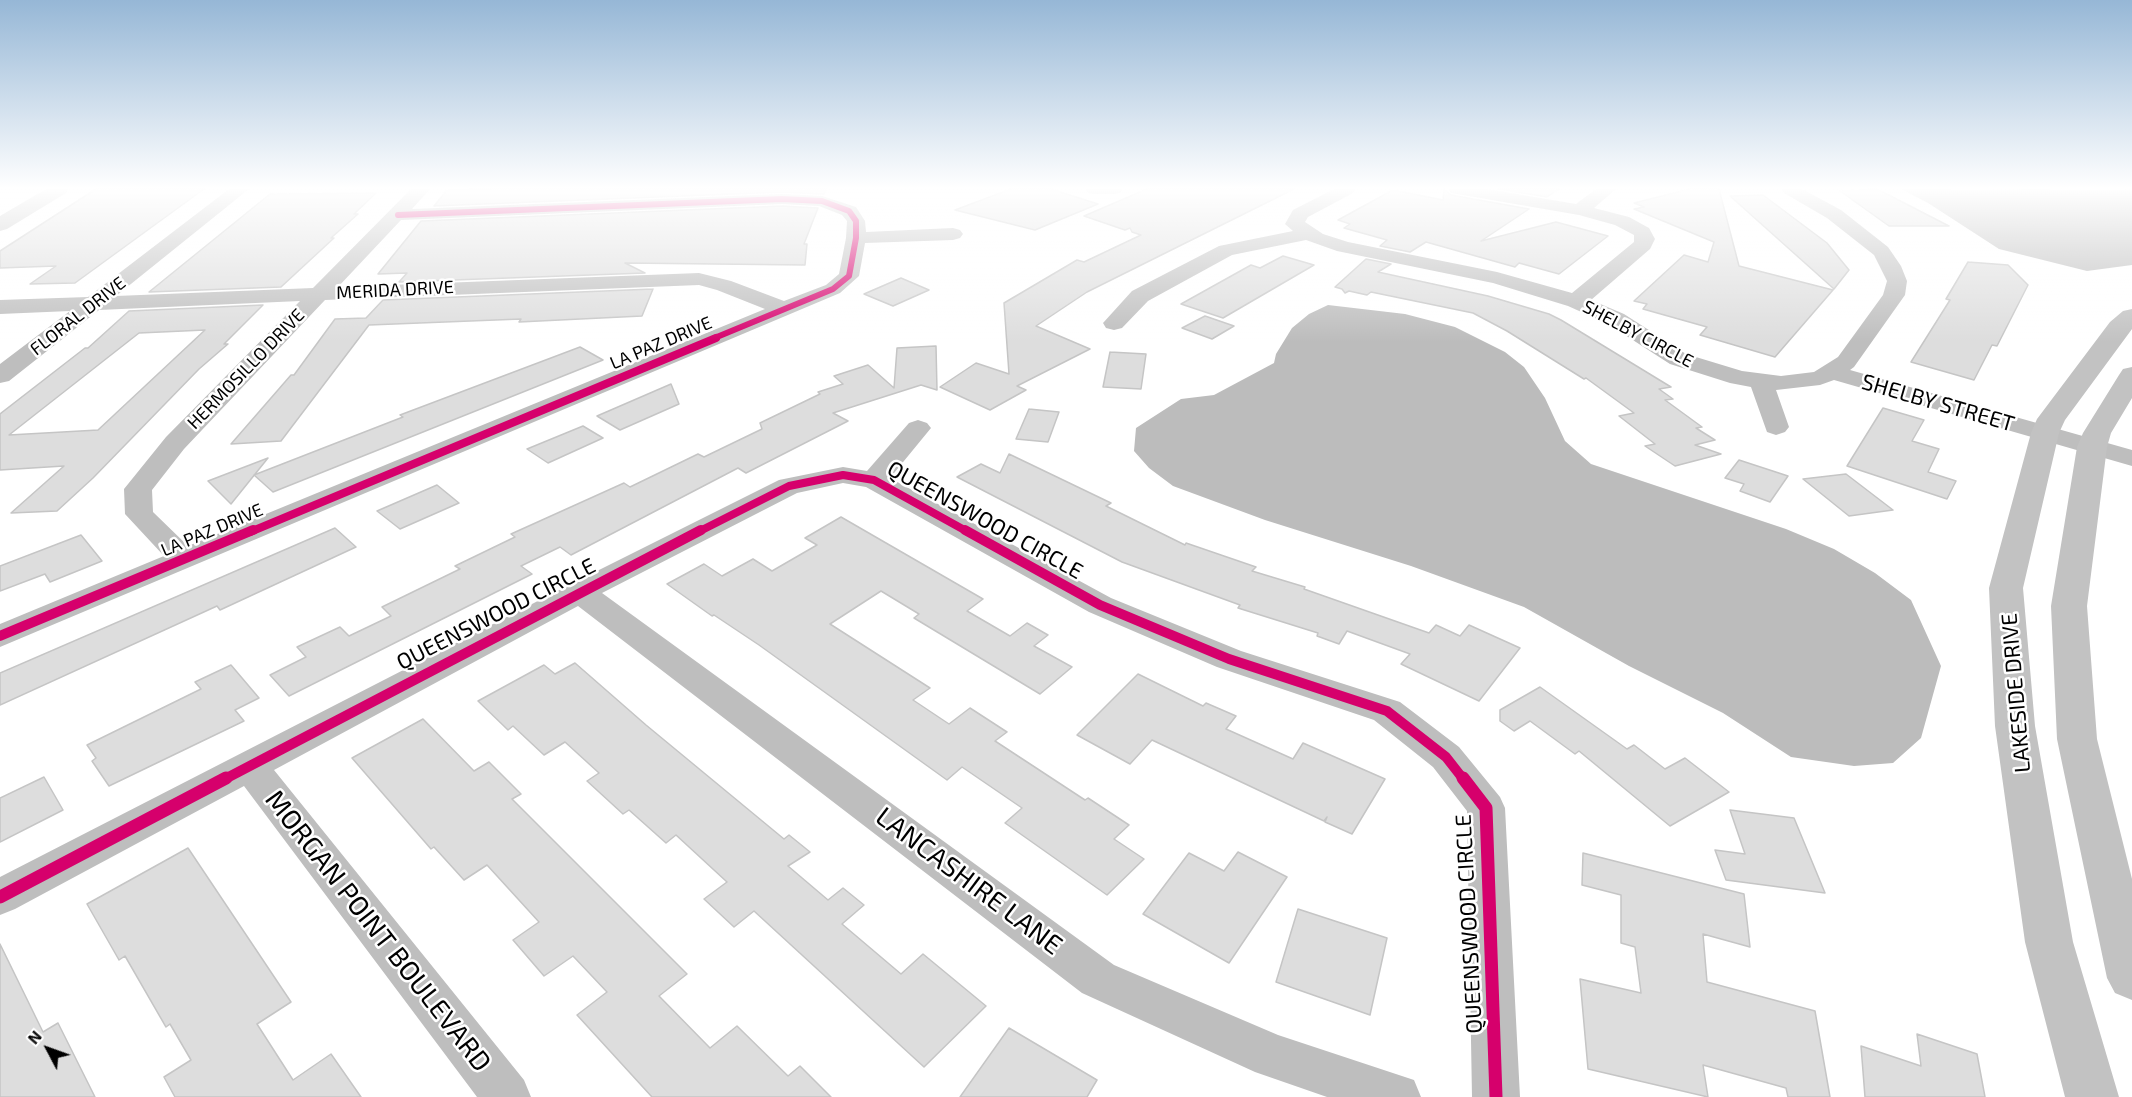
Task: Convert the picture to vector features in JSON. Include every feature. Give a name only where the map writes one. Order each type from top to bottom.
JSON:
[{"type":"street","name":"FLORAL DRIVE","points":[[0,376],[175,240]]},
{"type":"street","name":"HERMOSILLO DRIVE","points":[[184,559],[139,514],[138,489],[175,443],[373,240]]},
{"type":"street","name":"LA PAZ DRIVE","points":[[0,636],[833,290],[849,276],[856,240]]},
{"type":"street","points":[[1114,323],[1140,296],[1226,250],[1276,240]]},
{"type":"street","name":"SHELBY CIRCLE","points":[[1325,240],[1344,247],[1497,278],[1576,301],[1616,319],[1678,359],[1714,372],[1761,381],[1803,382],[1820,378],[1839,367]]},
{"type":"street","points":[[1576,301],[1643,245],[1645,240]]},
{"type":"street","points":[[1839,367],[1894,295],[1897,281],[1891,266],[1881,251],[1867,240]]},
{"type":"street","name":"MERIDA DRIVE","points":[[0,307],[648,279],[699,279],[724,285],[784,309]]},
{"type":"street","name":"LAKESIDE DRIVE","points":[[2092,1097],[2049,942],[2015,726],[2006,588],[2048,427],[2119,327],[2132,316]]},
{"type":"street","name":"SHELBY STREET","points":[[1839,367],[2095,440]]},
{"type":"street","points":[[2132,375],[2095,440],[2070,606],[2077,739],[2132,978]]},
{"type":"street","points":[[1761,381],[1776,427]]},
{"type":"street","points":[[874,480],[918,428]]},
{"type":"street","points":[[2095,440],[2132,445]]},
{"type":"street","points":[[2095,440],[2132,458]]},
{"type":"street","name":"QUEENSWOOD CIRCLE","points":[[0,897],[580,592],[789,486],[843,475],[874,480],[1100,605],[1229,659],[1387,711],[1446,757],[1486,808],[1496,1097]]},
{"type":"street","name":"LANCASHIRE LANE","points":[[580,592],[1098,979],[1272,1056],[1397,1097]]},
{"type":"street","name":"MORGAN POINT BOULEVARD","points":[[249,765],[507,1097]]},
{"type":"shaded area","points":[[1985,240],[2132,240],[2132,265],[2087,271],[1999,249]]},
{"type":"shaded area","points":[[1328,305],[1405,314],[1455,327],[1505,352],[1524,367],[1545,398],[1565,441],[1591,464],[1786,529],[1834,549],[1875,573],[1911,600],[1941,666],[1921,738],[1893,763],[1854,766],[1791,757],[1723,713],[1629,666],[1524,607],[1411,566],[1265,520],[1173,486],[1149,468],[1134,451],[1136,428],[1181,399],[1214,395],[1274,363],[1276,354],[1292,328],[1309,314]]},
{"type":"building","points":[[17,240],[134,240],[75,283],[30,284],[56,266],[0,268],[0,251]]},
{"type":"building","points":[[213,240],[332,240],[281,287],[149,292]]},
{"type":"building","points":[[405,240],[805,240],[804,244],[807,244],[805,265],[625,263],[645,273],[399,282],[407,273],[378,274]]},
{"type":"building","points":[[1130,240],[1191,240],[1087,292],[1036,326],[1090,349],[1017,386],[1026,390],[990,410],[940,387],[976,363],[1009,374],[1004,303],[1077,260],[1084,262]]},
{"type":"building","points":[[1387,240],[1603,240],[1559,274],[1519,263],[1515,267],[1426,242],[1410,252],[1380,246]]},
{"type":"building","points":[[1710,240],[1732,240],[1739,266],[1833,290],[1775,357],[1700,335],[1707,327],[1643,309],[1647,304],[1634,301],[1684,255],[1708,262],[1714,242]]},
{"type":"building","points":[[1779,240],[1823,240],[1827,243],[1849,270],[1834,289]]},
{"type":"building","points":[[1283,256],[1314,265],[1223,318],[1181,304],[1251,265],[1260,268]]},
{"type":"building","points":[[1366,259],[1391,264],[1378,272],[1488,296],[1549,314],[1561,320],[1671,387],[1659,389],[1673,399],[1665,400],[1702,427],[1696,428],[1715,440],[1695,445],[1721,454],[1675,466],[1645,446],[1655,444],[1619,416],[1634,413],[1586,378],[1584,379],[1507,331],[1473,313],[1371,292],[1367,295],[1349,291],[1345,293],[1342,289],[1335,287]]},
{"type":"building","points":[[1968,262],[2008,265],[2028,285],[1997,346],[1992,345],[1974,380],[1911,362],[1950,300],[1946,299]]},
{"type":"building","points":[[901,278],[929,290],[893,306],[864,294]]},
{"type":"building","points":[[653,289],[642,316],[519,322],[521,319],[369,325],[281,441],[231,444],[291,375],[294,375],[335,319],[366,318],[383,300]]},
{"type":"building","points":[[263,305],[224,344],[228,344],[199,369],[93,478],[57,511],[11,513],[64,466],[0,470],[0,414],[85,348],[88,348],[129,311]],"holes":[[[205,330],[98,430],[9,435],[139,333]]]},
{"type":"building","points":[[1205,316],[1234,326],[1212,339],[1182,328]]},
{"type":"building","points":[[936,346],[937,390],[921,385],[833,413],[848,421],[746,473],[738,468],[571,555],[560,547],[521,566],[532,574],[289,696],[270,675],[306,657],[297,647],[340,627],[349,636],[391,616],[382,607],[460,569],[455,566],[515,537],[511,534],[624,483],[630,487],[698,454],[704,457],[762,429],[760,423],[820,394],[818,392],[843,384],[834,376],[868,365],[894,388],[897,348]]},
{"type":"building","points":[[580,347],[603,360],[273,492],[254,475],[403,417],[400,415]]},
{"type":"building","points":[[1110,352],[1146,354],[1141,389],[1103,387]]},
{"type":"building","points":[[671,384],[679,404],[620,430],[597,416]]},
{"type":"building","points":[[1883,408],[1924,420],[1912,441],[1939,449],[1928,472],[1956,481],[1947,499],[1847,466]]},
{"type":"building","points":[[1029,409],[1059,412],[1048,442],[1016,439]]},
{"type":"building","points":[[583,426],[603,438],[548,463],[527,449]]},
{"type":"building","points":[[1009,454],[1111,503],[1106,506],[1185,545],[1186,543],[1256,567],[1252,571],[1305,587],[1304,589],[1429,633],[1436,625],[1460,636],[1469,625],[1520,648],[1479,701],[1401,664],[1410,654],[1347,631],[1339,644],[1317,636],[1318,633],[1238,608],[1240,605],[1122,562],[957,477],[981,464],[1000,473]]},
{"type":"building","points":[[268,458],[231,504],[208,481]]},
{"type":"building","points":[[1739,460],[1788,476],[1770,502],[1740,491],[1744,484],[1725,478]]},
{"type":"building","points":[[1846,474],[1893,510],[1849,516],[1803,479]]},
{"type":"building","points":[[437,485],[459,503],[400,529],[377,511]]},
{"type":"building","points":[[841,517],[983,599],[967,611],[1010,636],[1027,623],[1048,635],[1034,646],[1072,667],[1040,694],[914,618],[919,614],[881,591],[830,624],[930,688],[913,700],[949,724],[970,708],[1007,732],[995,741],[1085,800],[1088,798],[1129,825],[1114,839],[1144,859],[1107,895],[1005,823],[1022,808],[962,767],[947,780],[759,645],[714,615],[712,616],[667,584],[704,564],[722,576],[753,559],[772,571],[817,545],[805,538]]},
{"type":"building","points":[[335,528],[356,547],[220,610],[217,606],[0,705],[0,673]]},
{"type":"building","points":[[81,535],[102,561],[50,582],[45,574],[0,591],[0,566]]},
{"type":"building","points":[[575,663],[784,839],[789,835],[810,852],[788,866],[828,900],[843,888],[864,905],[842,924],[901,974],[923,954],[986,1006],[924,1067],[754,911],[734,927],[704,899],[727,882],[676,835],[666,843],[629,810],[623,814],[587,781],[599,773],[565,742],[544,755],[513,726],[508,730],[478,701],[544,665],[555,674]]},
{"type":"building","points":[[231,665],[259,698],[235,710],[244,721],[109,786],[92,761],[96,758],[87,745],[201,689],[195,682]]},
{"type":"building","points":[[1138,674],[1203,706],[1206,703],[1236,716],[1226,729],[1293,759],[1303,743],[1385,779],[1352,834],[1325,822],[1327,817],[1324,821],[1152,740],[1130,764],[1077,735]]},
{"type":"building","points":[[1540,687],[1627,749],[1634,745],[1665,769],[1685,758],[1729,792],[1670,826],[1579,751],[1575,754],[1530,721],[1514,731],[1500,721],[1500,710]]},
{"type":"building","points":[[423,719],[474,771],[489,762],[521,794],[512,799],[687,974],[659,996],[710,1048],[737,1026],[788,1076],[800,1066],[831,1097],[652,1097],[577,1015],[607,992],[573,956],[544,976],[513,940],[539,922],[487,865],[464,880],[434,847],[431,849],[352,758]]},
{"type":"building","points":[[44,777],[63,810],[0,842],[0,798]]},
{"type":"building","points":[[1730,810],[1794,818],[1825,893],[1726,880],[1715,850],[1745,854]]},
{"type":"building","points":[[188,848],[291,1002],[257,1024],[293,1080],[331,1054],[361,1097],[175,1097],[164,1077],[191,1060],[170,1024],[166,1027],[125,956],[119,960],[87,904]]},
{"type":"building","points":[[1238,852],[1287,877],[1229,963],[1143,914],[1189,853],[1224,871]]},
{"type":"building","points":[[1583,853],[1744,894],[1750,947],[1703,934],[1707,982],[1815,1011],[1830,1097],[1788,1097],[1786,1088],[1703,1065],[1708,1097],[1588,1069],[1580,979],[1641,993],[1635,947],[1621,943],[1621,895],[1582,885]]},
{"type":"building","points":[[1298,909],[1387,938],[1370,1015],[1276,982]]},
{"type":"building","points":[[0,944],[43,1032],[58,1023],[95,1097],[0,1097]]},
{"type":"building","points":[[1009,1028],[1097,1080],[1087,1097],[960,1097]]},
{"type":"building","points":[[1917,1034],[1977,1054],[1985,1097],[1865,1097],[1861,1046],[1921,1066]]},
{"type":"cycle path","points":[[0,636],[833,289],[849,276],[856,240]]},
{"type":"cycle path","points":[[0,897],[580,592],[789,486],[843,475],[874,480],[1100,605],[1229,659],[1387,711],[1446,757],[1486,808],[1496,1097]]}]
